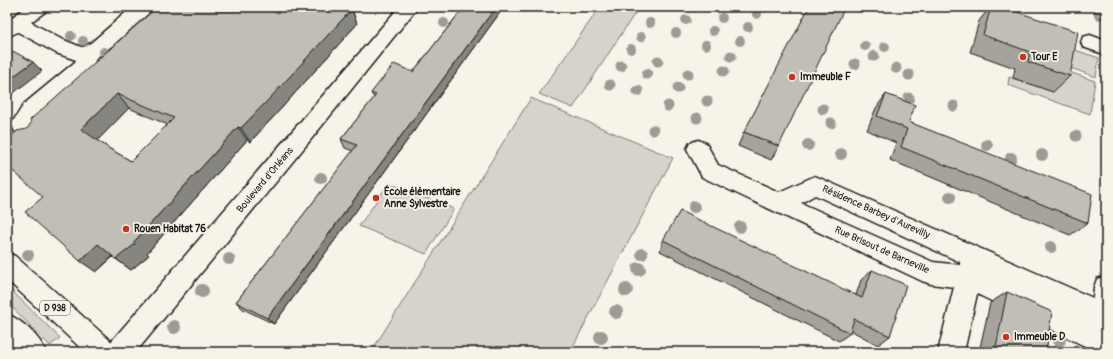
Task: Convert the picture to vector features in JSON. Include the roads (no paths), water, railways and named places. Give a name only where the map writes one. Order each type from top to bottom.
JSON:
[{"type":"street","points":[[12,27],[39,7]]},
{"type":"street","points":[[12,27],[79,54],[87,54],[98,47],[144,7]]},
{"type":"street","name":"Boulevard d'Orléans","points":[[119,352],[409,7]]},
{"type":"street","points":[[1102,7],[1106,8]]},
{"type":"street","points":[[34,136],[23,128],[22,123],[31,110],[84,66],[87,54]]},
{"type":"street","name":"Rue Brisout de Barneville","points":[[698,149],[710,171],[931,274],[971,266]]},
{"type":"street","name":"Résidence Barbey d'Aurevilly","points":[[779,203],[815,185],[971,266]]},
{"type":"street","name":"D 938","points":[[7,264],[104,352]]},
{"type":"street","points":[[971,266],[1103,314]]},
{"type":"street","points":[[971,266],[1100,346],[1106,288]]},
{"type":"street","points":[[951,352],[971,266]]},
{"type":"street","points":[[7,326],[33,352]]},
{"type":"place","name":"Tour E","points":[[1023,57]]},
{"type":"place","name":"Immeuble F","points":[[792,77]]},
{"type":"place","name":"École élémentaire Anne Sylvestre","points":[[376,198]]},
{"type":"place","name":"Rouen Habitat 76","points":[[126,229]]},
{"type":"place","name":"Immeuble D","points":[[1006,337]]}]
